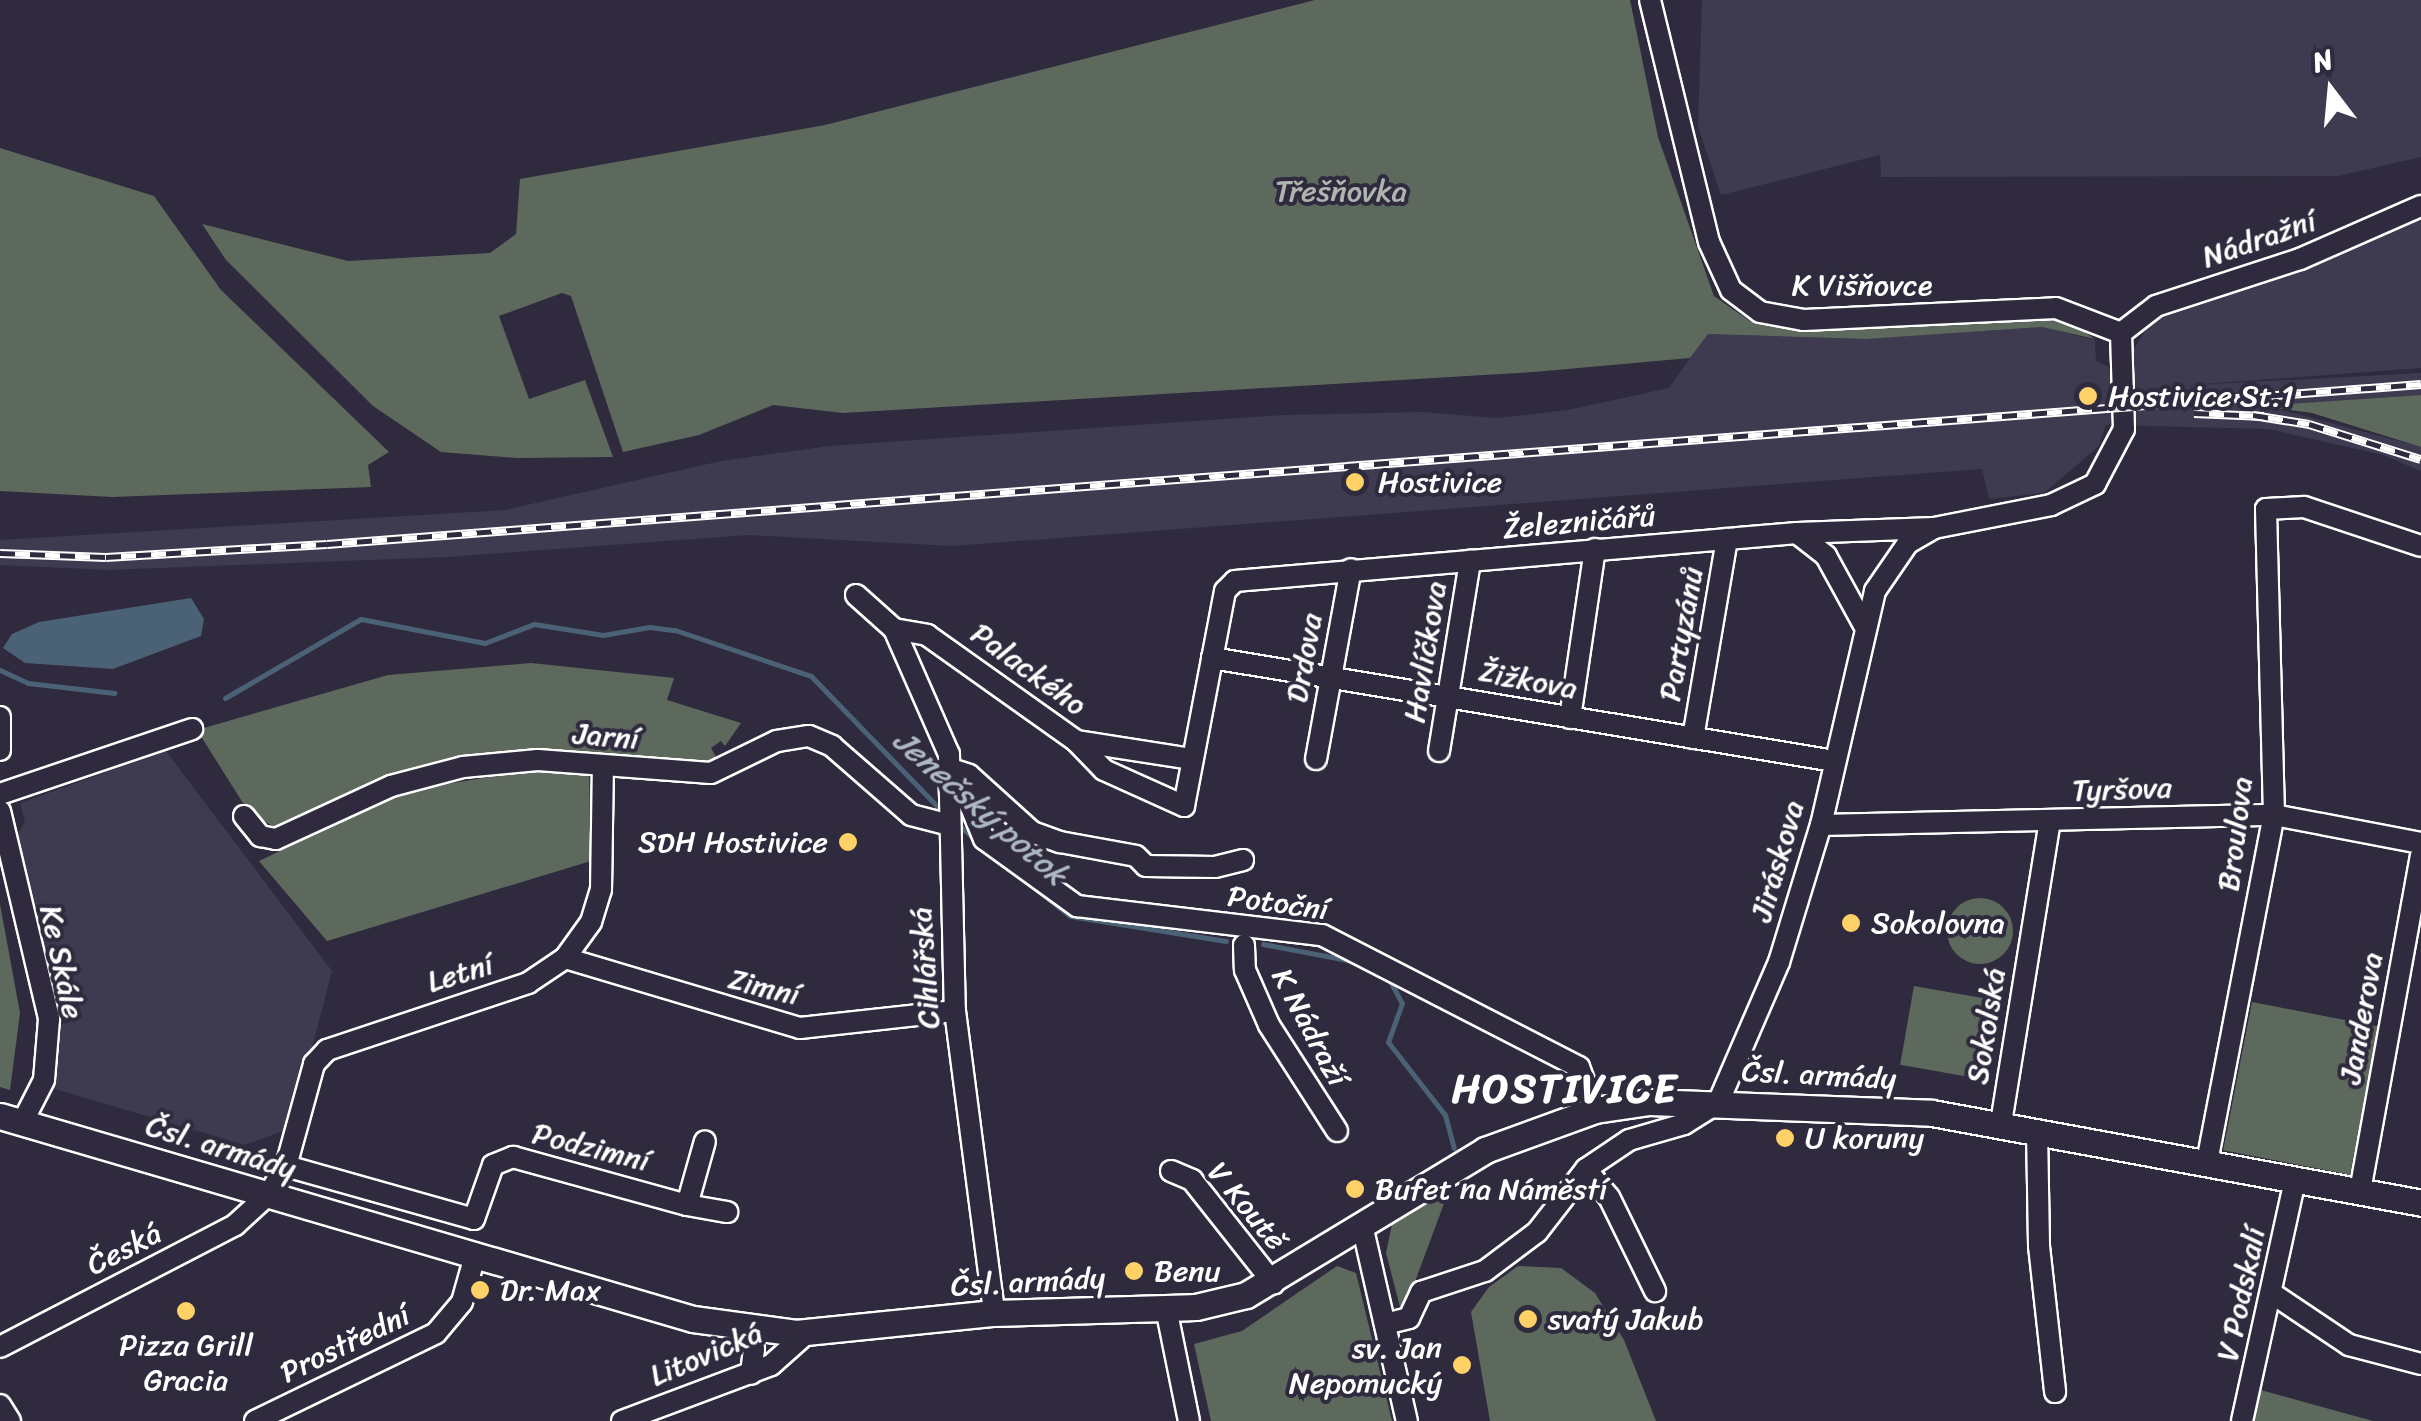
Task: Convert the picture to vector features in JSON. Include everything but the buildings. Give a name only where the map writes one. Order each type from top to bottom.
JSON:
[{"type":"main road","name":"Čsl. armády","points":[[12,1118],[475,1256],[741,1328],[808,1332],[994,1313],[1166,1308],[1220,1302],[1274,1284],[1472,1156],[1595,1110],[1718,1103],[2000,1123],[2421,1203]]},
{"type":"street","name":"K Višňovce","points":[[1650,0],[1674,116],[1718,265],[1731,290],[1760,312],[1804,320],[2056,308],[2120,333]]},
{"type":"street","name":"Nádražní","points":[[2120,333],[2156,306],[2336,245],[2421,206]]},
{"type":"street","name":"Jiráskova","points":[[1718,1103],[1779,962],[1821,825],[1864,624],[1875,591],[1908,543],[1934,528],[2051,505],[2095,484],[2124,428],[2120,333]]},
{"type":"street","name":"Broulova","points":[[2207,1162],[2274,815],[2266,509],[2304,507],[2421,546]]},
{"type":"street","name":"Železničářů","points":[[1212,658],[1230,583],[1350,569],[1797,532],[1934,528]]},
{"type":"street","points":[[1797,532],[1826,556],[1864,624]]},
{"type":"street","name":"Partyzánů","points":[[1693,738],[1727,540]]},
{"type":"street","points":[[1570,718],[1596,549]]},
{"type":"street","name":"Havlíčkova","points":[[1440,751],[1470,562]]},
{"type":"street","name":"Drdova","points":[[1316,759],[1350,569]]},
{"type":"street","points":[[856,595],[894,629]]},
{"type":"street","name":"Palackého","points":[[894,629],[927,634],[1076,741],[1190,768]]},
{"type":"street","name":"Cihlářská","points":[[894,629],[951,776],[955,1011],[994,1313]]},
{"type":"street","points":[[1076,741],[1104,770],[1184,806],[1212,658]]},
{"type":"street","name":"Žižkova","points":[[1212,658],[1834,761]]},
{"type":"street","points":[[0,750],[1,717]]},
{"type":"street","points":[[0,794],[192,729]]},
{"type":"street","name":"Jarní","points":[[244,816],[260,836],[276,839],[391,786],[463,767],[538,760],[710,773],[777,741],[810,736],[832,746],[911,815],[950,818]]},
{"type":"street","name":"Letní","points":[[268,1195],[286,1166],[314,1064],[328,1050],[528,983],[565,958],[591,922],[601,890],[603,766]]},
{"type":"street","points":[[951,776],[968,775],[1032,832],[1060,842],[1136,856],[1146,866],[1216,867],[1243,860]]},
{"type":"street","name":"Potoční","points":[[951,776],[964,790],[984,839],[1076,906],[1322,935],[1392,966],[1579,1067],[1595,1110]]},
{"type":"street","name":"Ke Skále","points":[[0,811],[49,1019],[44,1080],[12,1118]]},
{"type":"street","name":"Tyršova","points":[[1821,825],[2274,815],[2421,843]]},
{"type":"street","name":"Sokolská","points":[[2000,1123],[2050,821]]},
{"type":"street","name":"Janderova","points":[[2360,1191],[2421,856]]},
{"type":"street","name":"K Nádraží","points":[[1244,946],[1245,970],[1269,1025],[1337,1131]]},
{"type":"street","name":"Zimní","points":[[565,958],[800,1028],[955,1011]]},
{"type":"street","points":[[1385,1324],[1409,1318],[1421,1292],[1485,1270],[1537,1232],[1586,1169],[1630,1140],[1684,1124],[1718,1103]]},
{"type":"street","points":[[2037,1130],[2040,1246],[2055,1392]]},
{"type":"street","points":[[687,1205],[704,1142]]},
{"type":"street","name":"Podzimní","points":[[286,1166],[474,1219],[492,1165],[513,1157],[687,1205],[727,1212]]},
{"type":"street","points":[[1586,1169],[1609,1197],[1656,1292]]},
{"type":"street","name":"V Koutě","points":[[1171,1171],[1192,1180],[1274,1284]]},
{"type":"street","name":"V Podskalí","points":[[2242,1421],[2274,1294],[2295,1179]]},
{"type":"street","name":"Česká","points":[[0,1347],[235,1226],[268,1195]]},
{"type":"street","points":[[1362,1225],[1408,1421]]},
{"type":"street","name":"Prostřední","points":[[255,1421],[436,1333],[462,1302],[475,1256]]},
{"type":"street","points":[[2274,1294],[2349,1345],[2421,1364]]},
{"type":"street","points":[[1166,1308],[1188,1421]]},
{"type":"street","points":[[741,1328],[754,1349],[751,1374]]},
{"type":"street","name":"Litovická","points":[[622,1421],[772,1365],[808,1332]]},
{"type":"street","points":[[0,1405],[10,1421]]},
{"type":"shaded area","points":[[1702,0],[2421,0],[2421,157],[2338,176],[1881,177],[1880,155],[1721,195],[1698,127]]},
{"type":"shaded area","points":[[2421,216],[2421,368],[2177,386],[2421,373],[2421,395],[2267,406],[2421,447],[2421,471],[2383,455],[2269,429],[2106,425],[2098,447],[2044,493],[1989,499],[1982,469],[951,546],[749,535],[447,557],[108,570],[0,565],[0,540],[505,510],[721,461],[829,446],[1284,415],[1423,412],[1496,418],[1568,410],[1669,388],[1707,334],[1860,339],[2042,327],[2095,340],[2096,361],[2130,377],[2133,350],[2158,310],[2303,268]]},
{"type":"shaded area","points":[[166,751],[332,971],[291,1128],[245,1145],[55,1089],[60,1025],[82,1018],[76,999],[58,1004],[15,837],[25,822],[20,803]]},
{"type":"green space","name":"Třešňovka","points":[[1315,0],[1630,0],[1658,137],[1714,296],[1751,322],[1803,327],[2057,314],[2095,339],[2042,327],[1866,339],[1708,334],[1690,358],[1534,372],[843,413],[773,405],[699,435],[623,452],[571,296],[562,293],[499,316],[529,399],[585,380],[613,457],[517,458],[441,452],[373,406],[226,260],[202,224],[348,261],[490,253],[516,234],[520,179],[825,125]]},
{"type":"green space","points":[[0,148],[154,196],[221,290],[389,452],[368,465],[371,487],[112,497],[0,491]]},
{"type":"green space","points":[[2421,395],[2421,447],[2312,413],[2261,406]]},
{"type":"green space","points":[[531,663],[674,678],[667,700],[741,723],[725,746],[721,741],[711,748],[716,757],[711,765],[524,753],[274,827],[248,811],[197,730],[388,675]]},
{"type":"green space","points":[[537,769],[589,771],[591,861],[327,941],[259,861],[405,791]]},
{"type":"green space","points":[[1980,898],[2003,908],[2013,931],[2003,954],[1980,964],[1957,954],[1947,931],[1957,908]]},
{"type":"green space","points":[[0,904],[20,1013],[10,1090],[0,1087]]},
{"type":"green space","points":[[1914,986],[1985,999],[1971,1077],[1900,1065]]},
{"type":"green space","points":[[2252,1002],[2379,1027],[2350,1175],[2223,1150]]},
{"type":"green space","points":[[1452,1182],[1407,1303],[1400,1307],[1386,1253],[1392,1224]]},
{"type":"green space","points":[[1337,1266],[1356,1273],[1392,1421],[1211,1421],[1194,1344],[1242,1331]]},
{"type":"green space","points":[[1518,1266],[1561,1268],[1595,1293],[1624,1340],[1656,1421],[1490,1421],[1471,1312],[1489,1287]]},
{"type":"green space","points":[[2257,1389],[2373,1421],[2249,1421]]},
{"type":"water","points":[[191,598],[204,619],[201,636],[113,669],[25,663],[3,648],[12,634],[39,622]]},
{"type":"waterway","name":"Jenečský potok","points":[[225,698],[361,619],[485,643],[534,624],[603,635],[649,627],[675,630],[811,676],[943,812]]},
{"type":"waterway","name":"Jenečský potok","points":[[0,670],[28,683],[114,693]]},
{"type":"waterway","name":"Jenečský potok","points":[[959,825],[977,841]]},
{"type":"waterway","name":"Jenečský potok","points":[[1036,889],[1070,916],[1226,941]]},
{"type":"waterway","name":"Jenečský potok","points":[[1263,944],[1352,961]]},
{"type":"waterway","name":"Jenečský potok","points":[[1389,979],[1402,1003],[1388,1042],[1445,1115],[1454,1148]]},
{"type":"railway","points":[[0,553],[106,557],[327,544],[2421,384]]},
{"type":"railway","points":[[2194,413],[2264,416]]},
{"type":"railway","points":[[2253,415],[2309,424],[2421,459]]},
{"type":"place","name":"Hostivice St.1","points":[[2088,396]]},
{"type":"place","name":"Hostivice","points":[[1355,482]]},
{"type":"place","name":"SDH Hostivice","points":[[848,842]]},
{"type":"place","name":"Sokolovna","points":[[1851,923]]},
{"type":"place","name":"U koruny","points":[[1785,1138]]},
{"type":"place","name":"Bufet na Náměstí","points":[[1355,1189]]},
{"type":"place","name":"Benu","points":[[1134,1271]]},
{"type":"place","name":"Dr. Max","points":[[480,1290]]},
{"type":"place","name":"Pizza Grill Gracia","points":[[186,1311]]},
{"type":"place","name":"svatý Jakub","points":[[1528,1319]]},
{"type":"place","name":"sv. Jan Nepomucký","points":[[1462,1365]]},
{"type":"district","name":"HOSTIVICE","points":[[1565,1089]]}]
